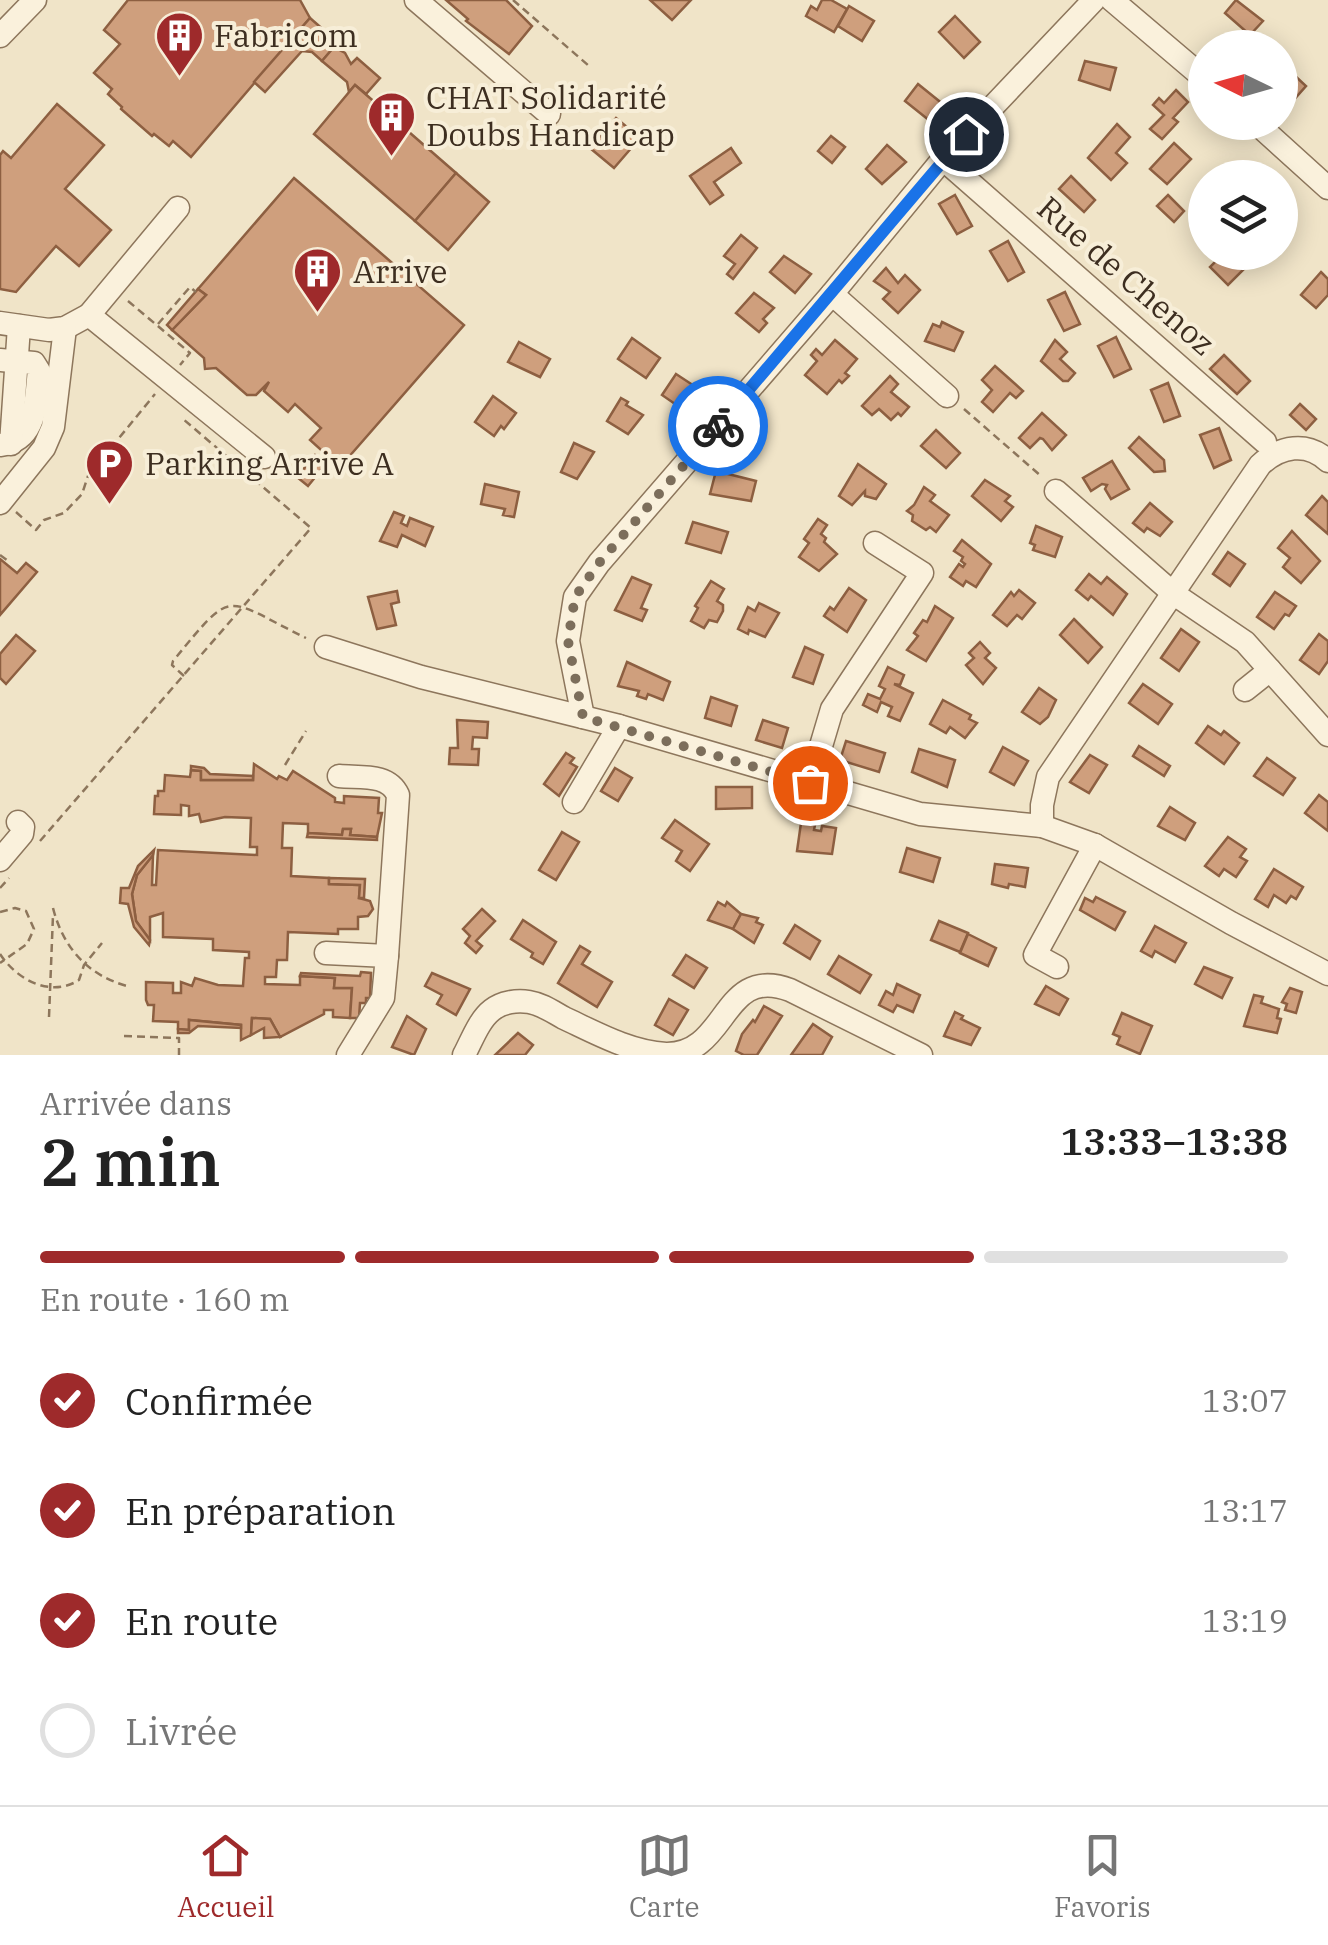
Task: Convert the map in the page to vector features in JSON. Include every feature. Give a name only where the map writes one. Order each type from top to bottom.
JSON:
[{"type":"street","points":[[0,36],[35,0]]},
{"type":"street","points":[[416,0],[548,114]]},
{"type":"street","points":[[583,717],[568,641],[575,597],[599,563],[944,159],[1094,0]]},
{"type":"street","points":[[1112,0],[1188,65]]},
{"type":"street","points":[[1275,140],[1328,188]]},
{"type":"street","name":"Rue de Chenoz","points":[[944,159],[1269,447]]},
{"type":"street","points":[[5,444],[24,436],[32,426],[39,372],[34,363],[9,361],[10,324],[49,330],[65,328],[89,315],[178,208]]},
{"type":"street","points":[[832,294],[947,396]]},
{"type":"street","points":[[89,315],[159,390],[264,457]]},
{"type":"street","points":[[1,502],[44,448],[54,427],[65,328]]},
{"type":"street","points":[[1042,826],[1048,777],[1269,447],[1299,448],[1319,453],[1328,461]]},
{"type":"street","points":[[1056,491],[1174,594],[1244,642],[1328,735]]},
{"type":"street","points":[[810,783],[832,708],[922,573],[875,543]]},
{"type":"street","points":[[326,648],[421,677],[619,726],[920,814],[1042,826],[1096,845],[1328,974]]},
{"type":"street","points":[[1246,690],[1270,670]]},
{"type":"street","points":[[574,802],[619,726]]},
{"type":"street","points":[[339,776],[386,780],[394,785],[398,795],[384,998],[348,1055]]},
{"type":"street","points":[[6,867],[22,834],[23,827],[18,822]]},
{"type":"street","points":[[1058,967],[1036,955],[1096,845]]},
{"type":"street","points":[[326,953],[386,956]]},
{"type":"street","points":[[464,1055],[491,1010],[518,1001],[537,1004],[614,1041],[666,1054],[689,1051],[712,1034],[744,991],[770,985],[790,990],[907,1052]]},
{"type":"path","points":[[513,0],[589,66]]},
{"type":"path","points":[[1,502],[36,530],[44,520],[64,513],[82,494],[88,476],[190,352],[111,288]]},
{"type":"path","points":[[158,326],[190,288],[196,292]]},
{"type":"path","points":[[947,396],[1056,491]]},
{"type":"path","points":[[37,846],[311,528],[177,413]]},
{"type":"path","points":[[0,555],[7,560],[4,563]]},
{"type":"path","points":[[184,676],[172,666],[173,661],[215,610],[234,603],[326,648]]},
{"type":"path","points":[[285,765],[306,731]]},
{"type":"path","points":[[0,888],[6,867]]},
{"type":"path","points":[[0,912],[15,908],[26,911],[34,928],[27,944],[2,962]]},
{"type":"path","points":[[50,1017],[53,908],[58,930],[84,965],[127,986]]},
{"type":"path","points":[[0,954],[2,962],[33,982],[64,987],[79,980],[84,965],[102,942]]},
{"type":"path","points":[[124,1036],[180,1038],[179,1055]]},
{"type":"building","name":"Fabricom","points":[[128,0],[300,0],[310,18],[191,157],[173,141],[169,146],[152,136],[121,109],[108,94],[112,89],[94,73],[120,44],[104,30]]},
{"type":"building","points":[[446,0],[506,0],[532,26],[509,54]]},
{"type":"building","points":[[650,0],[691,0],[672,20]]},
{"type":"building","points":[[822,0],[831,0],[847,9],[834,32],[806,16],[811,6],[817,10]]},
{"type":"building","points":[[1236,0],[1263,21],[1255,30],[1244,30],[1225,13]]},
{"type":"building","points":[[849,6],[874,21],[862,41],[838,26]]},
{"type":"building","points":[[955,16],[980,42],[964,58],[939,32]]},
{"type":"building","points":[[310,18],[334,39],[329,46],[334,47],[322,61],[312,52],[302,51],[265,92],[254,82]]},
{"type":"building","points":[[334,47],[345,53],[351,64],[357,58],[380,78],[366,94],[355,85],[349,92],[347,82],[322,61]]},
{"type":"building","points":[[1085,61],[1116,68],[1110,90],[1079,80]]},
{"type":"building","points":[[1298,79],[1306,86],[1298,95]]},
{"type":"building","points":[[918,84],[944,105],[930,121],[905,101]]},
{"type":"building","name":"CHAT Solidarité Doubs Handicap","points":[[355,85],[456,173],[415,221],[314,134]]},
{"type":"building","points":[[1176,90],[1188,102],[1173,118],[1178,122],[1162,139],[1150,129],[1164,115],[1153,105],[1159,98],[1164,103]]},
{"type":"building","points":[[57,104],[104,145],[65,189],[111,230],[79,266],[56,246],[16,292],[0,289],[0,155],[3,151],[11,158]]},
{"type":"building","points":[[616,118],[640,138],[614,168],[590,148]]},
{"type":"building","points":[[1117,124],[1130,137],[1116,153],[1127,163],[1111,180],[1088,158]]},
{"type":"building","points":[[831,136],[845,147],[832,163],[818,151]]},
{"type":"building","points":[[1174,143],[1191,159],[1167,184],[1150,169]]},
{"type":"building","points":[[887,145],[906,162],[882,184],[866,169]]},
{"type":"building","points":[[731,148],[741,163],[714,182],[723,195],[710,204],[690,176]]},
{"type":"building","points":[[456,173],[489,202],[448,250],[415,221]]},
{"type":"building","points":[[1071,176],[1095,200],[1084,212],[1059,189]]},
{"type":"building","name":"Arrive","points":[[294,178],[464,325],[340,467],[310,440],[321,428],[295,404],[288,412],[264,391],[269,382],[256,395],[247,395],[216,368],[205,369],[204,358],[172,330],[206,295],[198,289]]},
{"type":"building","points":[[955,195],[972,226],[957,234],[939,204]]},
{"type":"building","points":[[1168,195],[1184,211],[1174,222],[1157,206]]},
{"type":"building","points":[[741,235],[757,248],[733,279],[727,274],[735,264],[724,256]]},
{"type":"building","points":[[1008,241],[1024,272],[1008,281],[990,251]]},
{"type":"building","points":[[784,256],[811,274],[795,293],[770,272]]},
{"type":"building","points":[[886,268],[898,283],[905,275],[920,290],[898,313],[883,299],[890,292],[874,281]]},
{"type":"building","points":[[1213,270],[1243,270],[1228,285]]},
{"type":"building","points":[[1321,272],[1328,279],[1328,295],[1316,308],[1301,295]]},
{"type":"building","points":[[198,289],[206,295],[172,330],[167,325]]},
{"type":"building","points":[[1065,292],[1080,324],[1064,331],[1048,300]]},
{"type":"building","points":[[754,293],[774,308],[763,319],[767,323],[759,332],[736,313]]},
{"type":"building","points":[[942,322],[963,332],[954,351],[925,341],[933,324],[940,327]]},
{"type":"building","points":[[1116,337],[1131,369],[1114,377],[1098,346]]},
{"type":"building","points":[[632,338],[660,358],[646,378],[618,359]]},
{"type":"building","points":[[835,340],[857,359],[845,373],[849,376],[842,383],[839,380],[827,394],[805,375],[817,361],[811,355],[816,349],[822,355]]},
{"type":"building","points":[[1055,340],[1067,352],[1060,359],[1075,373],[1068,381],[1041,361]]},
{"type":"building","points":[[519,342],[550,359],[540,377],[508,362]]},
{"type":"building","points":[[1224,355],[1250,381],[1237,394],[1210,369]]},
{"type":"building","points":[[995,366],[1023,391],[1016,398],[1010,393],[993,412],[982,402],[992,390],[982,380]]},
{"type":"building","points":[[676,374],[705,393],[691,415],[662,395]]},
{"type":"building","points":[[890,376],[898,384],[891,392],[909,407],[891,420],[879,409],[872,415],[862,406]]},
{"type":"building","points":[[1168,383],[1180,416],[1164,422],[1151,390]]},
{"type":"building","points":[[493,396],[516,413],[494,436],[475,422]]},
{"type":"building","points":[[621,398],[643,415],[628,434],[607,421]]},
{"type":"building","points":[[1300,404],[1316,419],[1306,430],[1290,415]]},
{"type":"building","points":[[1042,413],[1066,435],[1052,450],[1043,439],[1030,448],[1019,438]]},
{"type":"building","points":[[1219,428],[1231,460],[1214,468],[1200,435]]},
{"type":"building","points":[[936,430],[960,453],[946,468],[921,446]]},
{"type":"building","points":[[1139,437],[1164,460],[1165,471],[1154,472],[1129,448]]},
{"type":"building","points":[[574,443],[594,452],[577,479],[561,472]]},
{"type":"building","points":[[315,455],[326,464],[308,486],[297,477]]},
{"type":"building","points":[[1112,461],[1129,489],[1111,499],[1105,489],[1107,485],[1091,491],[1083,478]]},
{"type":"building","points":[[858,464],[886,484],[876,499],[865,496],[865,491],[852,505],[839,496]]},
{"type":"building","points":[[716,471],[756,481],[751,501],[710,494]]},
{"type":"building","points":[[985,480],[1010,496],[1005,501],[1013,507],[1001,521],[972,496]]},
{"type":"building","points":[[485,484],[519,492],[514,517],[503,515],[505,509],[481,504]]},
{"type":"building","points":[[924,487],[935,495],[930,501],[949,515],[936,532],[912,521],[913,515],[907,511]]},
{"type":"building","points":[[1322,496],[1328,502],[1328,534],[1306,515]]},
{"type":"building","points":[[1150,503],[1172,522],[1160,536],[1147,528],[1144,532],[1133,523]]},
{"type":"building","points":[[394,512],[404,516],[401,523],[407,526],[410,518],[433,527],[425,546],[402,535],[397,547],[380,541]]},
{"type":"building","points":[[818,519],[827,525],[821,534],[826,538],[824,542],[837,554],[819,571],[799,557],[809,543],[804,539]]},
{"type":"building","points":[[693,522],[728,532],[721,553],[686,543]]},
{"type":"building","points":[[1036,526],[1062,537],[1055,557],[1033,550],[1035,545],[1030,543]]},
{"type":"building","points":[[1292,531],[1320,561],[1301,583],[1283,567],[1290,558],[1278,548]]},
{"type":"building","points":[[962,540],[991,564],[976,587],[966,581],[963,586],[950,577],[959,564],[965,564],[954,551]]},
{"type":"building","points":[[1228,552],[1245,564],[1230,586],[1213,574]]},
{"type":"building","points":[[0,559],[17,573],[26,563],[37,572],[0,615]]},
{"type":"building","points":[[1089,574],[1101,584],[1107,577],[1127,594],[1113,615],[1091,596],[1088,600],[1076,590]]},
{"type":"building","points":[[632,577],[651,585],[641,608],[647,610],[642,621],[615,610]]},
{"type":"building","points":[[711,581],[724,589],[717,601],[723,605],[723,611],[717,622],[709,620],[704,628],[691,621],[698,608],[695,606]]},
{"type":"building","points":[[849,588],[866,600],[847,632],[824,616],[830,607],[834,610]]},
{"type":"building","points":[[1019,590],[1035,603],[1022,619],[1017,615],[1007,626],[993,615],[1011,592],[1014,596]]},
{"type":"building","points":[[397,591],[399,602],[391,604],[396,625],[377,629],[368,597]]},
{"type":"building","points":[[1275,592],[1296,606],[1274,629],[1257,617]]},
{"type":"building","points":[[759,603],[779,613],[765,637],[738,629],[748,607],[755,611]]},
{"type":"building","points":[[935,606],[953,618],[926,661],[907,650],[918,636],[914,633],[923,620],[927,622]]},
{"type":"building","points":[[1074,619],[1102,647],[1088,663],[1060,635]]},
{"type":"building","points":[[1181,629],[1199,642],[1179,671],[1161,658]]},
{"type":"building","points":[[1319,634],[1328,641],[1328,661],[1319,674],[1300,660]]},
{"type":"building","points":[[16,635],[35,651],[6,684],[0,678],[0,654]]},
{"type":"building","points":[[980,642],[990,653],[985,658],[996,668],[983,684],[966,665],[974,658],[969,653]]},
{"type":"building","points":[[805,647],[823,655],[813,684],[793,677]]},
{"type":"building","points":[[627,662],[670,682],[663,700],[648,694],[646,699],[637,696],[639,691],[618,686]]},
{"type":"building","points":[[888,667],[904,675],[900,685],[894,684],[913,693],[900,721],[888,716],[892,707],[881,702],[877,712],[863,705],[868,694],[880,699],[885,689],[879,686]]},
{"type":"building","points":[[1143,684],[1172,704],[1158,724],[1129,703]]},
{"type":"building","points":[[1039,688],[1056,700],[1040,724],[1022,712]]},
{"type":"building","points":[[711,697],[737,706],[731,726],[705,718]]},
{"type":"building","points":[[943,700],[971,715],[969,719],[977,723],[965,738],[950,727],[946,733],[930,724]]},
{"type":"building","points":[[457,720],[488,722],[487,738],[473,737],[472,749],[479,749],[478,765],[449,764],[450,748],[458,748]]},
{"type":"building","points":[[763,720],[788,728],[782,748],[756,740]]},
{"type":"building","points":[[1208,726],[1221,735],[1224,731],[1239,743],[1224,764],[1196,743]]},
{"type":"building","points":[[846,741],[885,753],[879,772],[840,760]]},
{"type":"building","points":[[1139,746],[1170,766],[1164,776],[1133,756]]},
{"type":"building","points":[[1003,747],[1028,761],[1014,785],[990,772]]},
{"type":"building","points":[[919,749],[955,760],[947,787],[912,772]]},
{"type":"building","points":[[566,753],[574,758],[570,763],[577,767],[559,796],[544,784]]},
{"type":"building","points":[[1090,755],[1107,765],[1089,793],[1070,782]]},
{"type":"building","points":[[1267,758],[1295,778],[1283,795],[1254,776]]},
{"type":"building","points":[[254,764],[277,779],[279,776],[287,780],[293,771],[335,798],[335,802],[344,803],[344,796],[379,798],[378,813],[382,813],[377,837],[350,835],[351,829],[343,829],[342,835],[308,833],[308,824],[283,823],[282,848],[292,848],[291,876],[329,878],[329,884],[360,885],[359,898],[370,901],[373,909],[368,916],[358,917],[358,929],[338,929],[338,934],[288,932],[287,960],[277,960],[276,977],[265,977],[265,984],[300,985],[300,976],[335,978],[334,988],[352,988],[350,1018],[333,1017],[333,1010],[324,1010],[324,1014],[280,1037],[270,1019],[252,1018],[251,1035],[241,1040],[241,1025],[189,1020],[189,1030],[178,1029],[178,1022],[153,1021],[154,1005],[148,1005],[146,1000],[146,982],[173,983],[173,993],[181,993],[181,982],[192,986],[195,978],[218,985],[243,986],[249,952],[213,950],[213,939],[163,937],[163,913],[150,917],[150,940],[136,921],[132,894],[137,875],[153,855],[152,885],[156,885],[158,850],[257,855],[257,847],[250,847],[251,818],[225,817],[201,822],[199,814],[189,816],[189,806],[181,805],[181,815],[154,814],[155,796],[164,791],[165,775],[190,777],[191,770],[201,771],[201,780],[253,780]]},
{"type":"building","points":[[191,766],[204,768],[210,774],[253,776],[253,780],[201,780],[201,771],[191,770]]},
{"type":"building","points":[[615,768],[632,778],[618,801],[601,791]]},
{"type":"building","points":[[716,787],[752,787],[752,808],[716,809]]},
{"type":"building","points":[[1319,795],[1328,802],[1328,831],[1305,813]]},
{"type":"building","points":[[1170,807],[1195,823],[1185,840],[1158,826]]},
{"type":"building","points":[[675,820],[709,844],[690,871],[676,861],[682,851],[662,838]]},
{"type":"building","points":[[801,823],[815,825],[814,830],[821,831],[822,826],[836,828],[832,854],[797,851]]},
{"type":"building","points":[[343,829],[351,829],[350,835],[377,840],[307,837],[308,833],[342,835]]},
{"type":"building","points":[[562,832],[579,842],[556,880],[539,870]]},
{"type":"building","points":[[1228,837],[1246,849],[1240,857],[1247,861],[1236,877],[1224,869],[1219,876],[1205,866]]},
{"type":"building","points":[[907,848],[940,858],[933,882],[900,872]]},
{"type":"building","points":[[154,850],[137,875],[132,894],[136,921],[150,940],[149,945],[134,927],[128,904],[120,903],[121,888],[129,888],[138,866]]},
{"type":"building","points":[[995,864],[1028,868],[1025,887],[992,884]]},
{"type":"building","points":[[1274,869],[1303,887],[1296,899],[1291,896],[1286,903],[1274,895],[1268,907],[1255,899]]},
{"type":"building","points":[[329,878],[365,879],[364,898],[359,898],[360,885],[329,884]]},
{"type":"building","points":[[1096,897],[1125,912],[1115,930],[1080,910],[1085,898],[1093,902]]},
{"type":"building","points":[[718,902],[725,906],[727,902],[741,914],[733,929],[708,920]]},
{"type":"building","points":[[482,909],[495,921],[476,941],[482,946],[476,953],[465,943],[470,936],[463,929]]},
{"type":"building","points":[[741,914],[758,918],[756,922],[763,925],[754,943],[733,929]]},
{"type":"building","points":[[523,920],[556,942],[543,964],[511,939]]},
{"type":"building","points":[[939,921],[968,933],[960,952],[931,940]]},
{"type":"building","points":[[795,925],[820,941],[810,959],[784,943]]},
{"type":"building","points":[[1155,926],[1186,943],[1175,962],[1155,951],[1152,957],[1141,951]]},
{"type":"building","points":[[968,934],[996,948],[988,966],[960,953]]},
{"type":"building","points":[[580,946],[590,952],[582,964],[612,982],[597,1007],[558,983]]},
{"type":"building","points":[[686,955],[707,968],[694,988],[673,975]]},
{"type":"building","points":[[839,956],[871,975],[860,993],[828,974]]},
{"type":"building","points":[[1204,967],[1232,978],[1222,998],[1195,984]]},
{"type":"building","points":[[361,972],[371,973],[370,998],[360,1003],[359,1018],[350,1018],[352,988],[334,988],[335,978],[300,976],[360,976]]},
{"type":"building","points":[[432,973],[470,989],[456,1015],[437,1004],[442,995],[425,986]]},
{"type":"building","points":[[897,984],[920,995],[913,1012],[897,1005],[893,1012],[879,1005],[886,991],[893,995]]},
{"type":"building","points":[[1046,986],[1068,999],[1059,1015],[1035,1004]]},
{"type":"building","points":[[1290,988],[1302,992],[1296,1013],[1285,1010],[1287,1004],[1282,1002]]},
{"type":"building","points":[[1254,995],[1263,997],[1261,1003],[1279,1009],[1277,1033],[1244,1026]]},
{"type":"building","points":[[669,999],[688,1010],[673,1035],[655,1025]]},
{"type":"building","points":[[764,1006],[782,1016],[757,1055],[736,1051],[742,1034]]},
{"type":"building","points":[[955,1012],[980,1028],[971,1045],[944,1036]]},
{"type":"building","points":[[1122,1013],[1152,1026],[1140,1054],[1117,1044],[1120,1037],[1113,1034]]},
{"type":"building","points":[[407,1016],[426,1029],[414,1055],[392,1047]]},
{"type":"building","points":[[252,1018],[270,1019],[280,1037],[264,1038],[264,1028],[251,1035]]},
{"type":"building","points":[[189,1020],[241,1028],[198,1026],[189,1033],[178,1033],[178,1029],[189,1030]]},
{"type":"building","points":[[813,1024],[832,1037],[822,1055],[791,1055]]},
{"type":"building","points":[[518,1033],[533,1045],[525,1055],[495,1055]]},
{"type":"way so far","points":[[718,426],[599,563],[575,597],[568,641],[583,717],[810,783]]},
{"type":"place","name":"Fabricom","points":[[179,78]]},
{"type":"place","name":"CHAT Solidarité Doubs Handicap","points":[[391,158]]},
{"type":"place","name":"Arrive","points":[[318,314]]},
{"type":"place","name":"Parking Arrive A","points":[[110,506]]},
{"type":"route","points":[[718,426],[966,134]]}]
